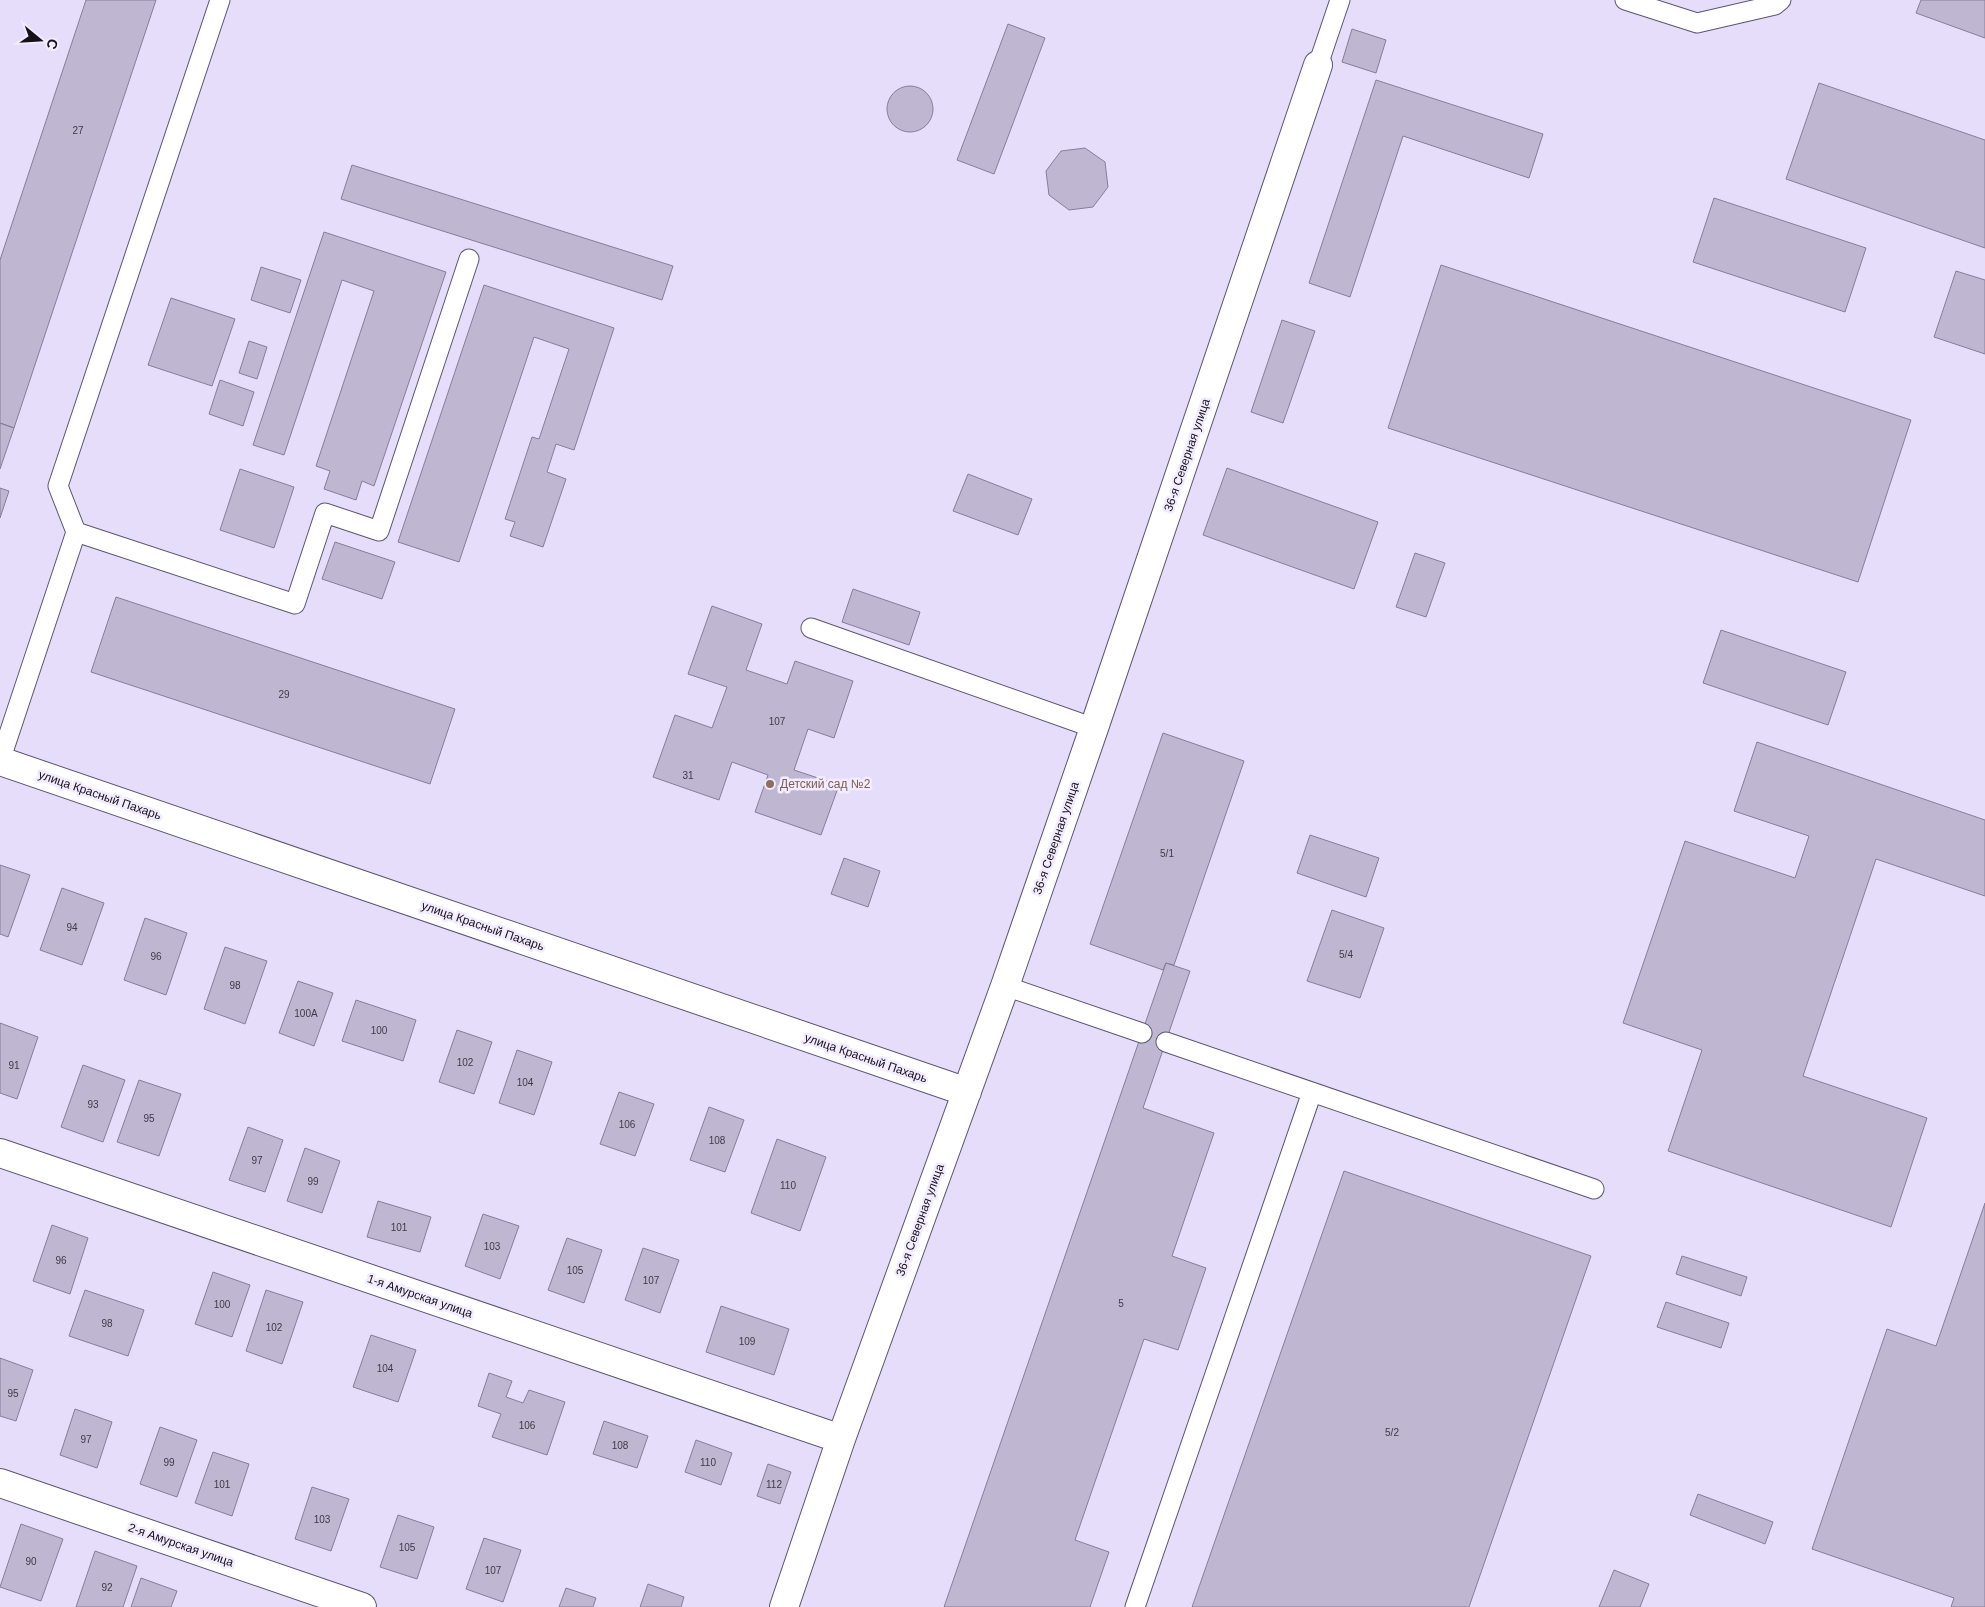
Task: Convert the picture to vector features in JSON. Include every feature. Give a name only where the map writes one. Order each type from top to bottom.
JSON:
[{"type":"street","name":"36-я Северная улица","points":[[784,1607],[841,1439],[1005,986],[1318,65]]},
{"type":"street","name":"улица Красный Пахарь","points":[[0,761],[967,1092]]},
{"type":"street","name":"1-я Амурская улица","points":[[0,1153],[841,1439]]},
{"type":"street","name":"2-я Амурская улица","points":[[0,1483],[362,1607]]},
{"type":"lane","points":[[0,761],[76,532],[58,486],[220,0]]},
{"type":"lane","points":[[1318,65],[1340,0]]},
{"type":"lane","points":[[1625,0],[1697,23],[1775,5],[1781,0]]},
{"type":"lane","points":[[76,532],[295,604],[325,513],[379,530],[470,259]]},
{"type":"lane","points":[[811,628],[1094,728]]},
{"type":"lane","points":[[1005,986],[1142,1033]]},
{"type":"lane","points":[[1166,1042],[1594,1189]]},
{"type":"lane","points":[[1135,1607],[1312,1092]]},
{"type":"building","points":[[86,0],[156,0],[14,428],[0,423],[0,260]]},
{"type":"building","points":[[1921,0],[1985,0],[1985,38],[1916,13]]},
{"type":"building","points":[[1008,24],[1045,38],[994,174],[957,160]]},
{"type":"building","points":[[1352,29],[1386,40],[1376,73],[1342,62]]},
{"type":"building","points":[[1376,80],[1543,134],[1529,178],[1403,136],[1350,297],[1309,283]]},
{"type":"building","points":[[1819,83],[1985,140],[1985,248],[1786,179]]},
{"type":"building","points":[[915,86],[927,92],[932,100],[932,118],[927,126],[919,131],[905,132],[893,126],[888,118],[887,104],[893,92],[901,87]]},
{"type":"building","points":[[1085,148],[1105,162],[1108,187],[1093,207],[1069,210],[1049,195],[1046,171],[1061,151]]},
{"type":"building","points":[[352,165],[673,266],[662,300],[341,199]]},
{"type":"building","points":[[1714,198],[1866,248],[1845,312],[1693,262]]},
{"type":"building","points":[[324,232],[446,272],[374,486],[362,481],[356,500],[324,489],[330,471],[316,466],[374,291],[342,280],[284,455],[253,445]]},
{"type":"building","points":[[1441,265],[1911,420],[1858,582],[1388,428]]},
{"type":"building","points":[[261,267],[301,280],[290,313],[251,300]]},
{"type":"building","points":[[1956,271],[1985,280],[1985,354],[1934,337]]},
{"type":"building","points":[[484,285],[614,328],[574,450],[556,444],[547,472],[566,479],[543,547],[510,536],[515,522],[505,519],[532,437],[539,439],[569,349],[534,337],[459,562],[398,542]]},
{"type":"building","points":[[171,298],[235,319],[212,386],[148,365]]},
{"type":"building","points":[[1282,320],[1315,331],[1283,423],[1251,412]]},
{"type":"building","points":[[249,341],[267,347],[257,379],[239,373]]},
{"type":"building","points":[[220,380],[254,392],[243,426],[209,414]]},
{"type":"building","points":[[0,423],[14,428],[0,469]]},
{"type":"building","points":[[1227,468],[1378,522],[1354,589],[1203,535]]},
{"type":"building","points":[[240,469],[294,487],[274,548],[220,530]]},
{"type":"building","points":[[968,474],[1032,499],[1018,535],[953,511]]},
{"type":"building","points":[[0,488],[9,491],[0,518]]},
{"type":"building","points":[[335,542],[395,562],[382,599],[322,579]]},
{"type":"building","points":[[1415,553],[1445,563],[1426,617],[1396,607]]},
{"type":"building","points":[[853,589],[920,612],[909,645],[842,622]]},
{"type":"building","points":[[116,597],[455,709],[430,784],[91,672]]},
{"type":"building","points":[[712,606],[762,624],[746,670],[787,684],[795,661],[853,681],[834,738],[808,729],[794,770],[839,785],[821,835],[755,812],[768,775],[732,762],[719,800],[653,777],[675,715],[712,728],[727,687],[688,674]]},
{"type":"building","points":[[1721,630],[1846,672],[1828,725],[1703,683]]},
{"type":"building","points":[[1163,733],[1244,761],[1174,965],[1166,963],[1163,970],[1090,944]]},
{"type":"building","points":[[1757,742],[1985,820],[1985,896],[1876,859],[1803,1076],[1927,1118],[1891,1227],[1668,1151],[1702,1050],[1623,1023],[1685,841],[1795,878],[1809,836],[1734,811]]},
{"type":"building","points":[[1310,835],[1379,858],[1366,897],[1297,873]]},
{"type":"building","points":[[844,858],[880,871],[868,907],[831,894]]},
{"type":"building","points":[[0,865],[30,875],[8,937],[0,934]]},
{"type":"building","points":[[62,888],[104,903],[82,965],[40,950]]},
{"type":"building","points":[[1332,910],[1384,928],[1360,998],[1307,981]]},
{"type":"building","points":[[145,918],[187,933],[166,995],[124,980]]},
{"type":"building","points":[[225,947],[267,961],[245,1024],[204,1009]]},
{"type":"building","points":[[1166,963],[1190,971],[1143,1108],[1214,1133],[1172,1256],[1206,1268],[1178,1350],[1144,1339],[1075,1540],[1109,1552],[1090,1607],[944,1607]]},
{"type":"building","points":[[298,981],[333,993],[314,1046],[279,1033]]},
{"type":"building","points":[[356,1000],[416,1020],[403,1061],[342,1041]]},
{"type":"building","points":[[0,1023],[38,1037],[17,1099],[0,1093]]},
{"type":"building","points":[[457,1030],[492,1042],[474,1094],[439,1082]]},
{"type":"building","points":[[517,1050],[552,1062],[534,1115],[499,1103]]},
{"type":"building","points":[[83,1065],[125,1080],[103,1142],[61,1127]]},
{"type":"building","points":[[139,1080],[181,1094],[159,1156],[117,1142]]},
{"type":"building","points":[[619,1092],[654,1104],[635,1156],[600,1144]]},
{"type":"building","points":[[709,1107],[744,1120],[725,1172],[690,1160]]},
{"type":"building","points":[[248,1127],[283,1140],[265,1192],[229,1180]]},
{"type":"building","points":[[777,1139],[826,1157],[800,1231],[751,1213]]},
{"type":"building","points":[[305,1148],[340,1161],[322,1213],[287,1201]]},
{"type":"building","points":[[1344,1171],[1591,1256],[1469,1607],[1192,1607]]},
{"type":"building","points":[[378,1201],[431,1217],[420,1252],[367,1237]]},
{"type":"building","points":[[1985,1203],[1985,1607],[1951,1607],[1954,1598],[1812,1549],[1887,1329],[1936,1346]]},
{"type":"building","points":[[483,1214],[519,1226],[500,1279],[465,1266]]},
{"type":"building","points":[[52,1225],[88,1238],[70,1294],[33,1281]]},
{"type":"building","points":[[567,1238],[602,1250],[584,1303],[548,1290]]},
{"type":"building","points":[[643,1248],[679,1260],[660,1313],[625,1300]]},
{"type":"building","points":[[1682,1256],[1747,1277],[1741,1296],[1676,1274]]},
{"type":"building","points":[[213,1272],[250,1285],[232,1337],[195,1324]]},
{"type":"building","points":[[85,1290],[144,1310],[128,1356],[69,1336]]},
{"type":"building","points":[[266,1290],[303,1302],[282,1364],[246,1351]]},
{"type":"building","points":[[1666,1302],[1729,1323],[1721,1348],[1657,1327]]},
{"type":"building","points":[[721,1306],[789,1329],[774,1375],[706,1352]]},
{"type":"building","points":[[371,1335],[416,1350],[398,1402],[353,1387]]},
{"type":"building","points":[[0,1358],[33,1370],[16,1421],[0,1416]]},
{"type":"building","points":[[489,1373],[512,1381],[506,1397],[523,1403],[529,1390],[565,1402],[547,1455],[492,1437],[501,1414],[478,1406]]},
{"type":"building","points":[[75,1409],[112,1422],[97,1468],[60,1455]]},
{"type":"building","points":[[604,1421],[648,1436],[637,1468],[593,1454]]},
{"type":"building","points":[[160,1427],[197,1440],[177,1497],[140,1484]]},
{"type":"building","points":[[696,1440],[732,1453],[721,1485],[685,1472]]},
{"type":"building","points":[[213,1452],[249,1464],[232,1516],[195,1503]]},
{"type":"building","points":[[768,1464],[791,1472],[780,1504],[757,1496]]},
{"type":"building","points":[[312,1487],[349,1499],[331,1551],[295,1539]]},
{"type":"building","points":[[1698,1494],[1773,1522],[1765,1544],[1690,1515]]},
{"type":"building","points":[[398,1515],[434,1527],[417,1579],[380,1567]]},
{"type":"building","points":[[21,1524],[63,1539],[41,1601],[0,1587]]},
{"type":"building","points":[[484,1538],[521,1550],[503,1602],[466,1589]]},
{"type":"building","points":[[95,1551],[137,1566],[123,1607],[76,1607]]},
{"type":"building","points":[[1614,1570],[1649,1584],[1640,1607],[1599,1607]]},
{"type":"building","points":[[141,1578],[177,1591],[171,1607],[131,1607]]},
{"type":"building","points":[[648,1584],[684,1597],[681,1607],[640,1607]]},
{"type":"building","points":[[566,1588],[596,1598],[593,1607],[559,1607]]},
{"type":"place","name":"Детский сад №2","points":[[770,784]]}]
